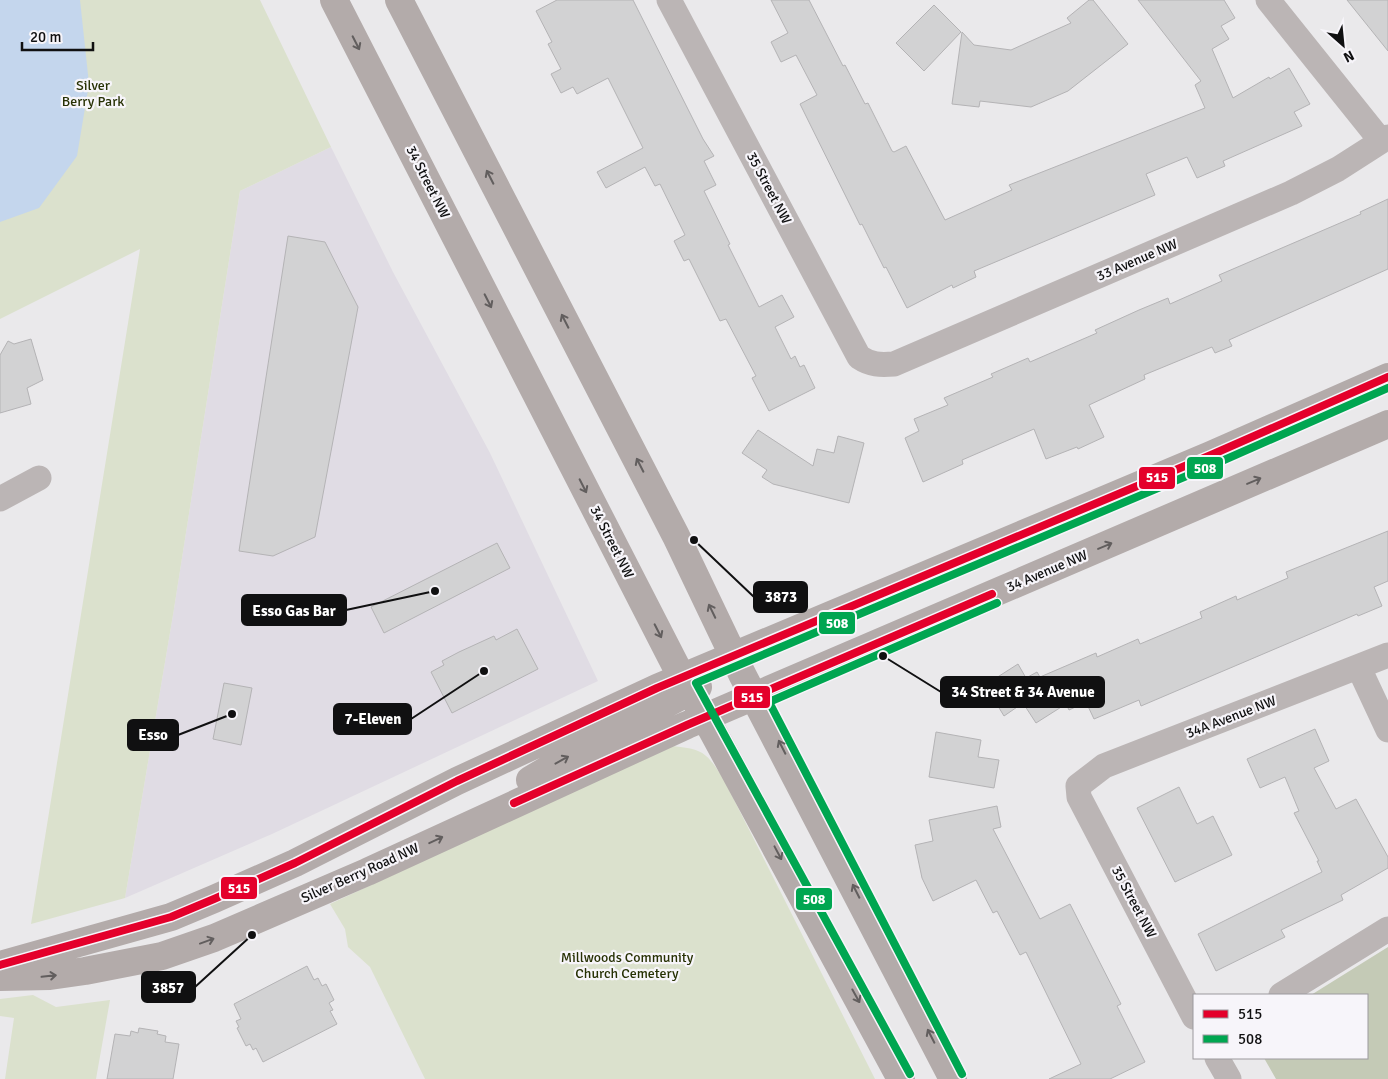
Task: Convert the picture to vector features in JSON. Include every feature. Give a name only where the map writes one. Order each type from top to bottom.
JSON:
[{"type":"main road","name":"34 Street NW","points":[[334,0],[686,685],[706,718],[901,1079]]},
{"type":"main road","points":[[399,0],[676,536],[732,655],[953,1079]]},
{"type":"main road","points":[[479,819],[538,774],[686,685],[732,655],[1211,455],[1388,377]]},
{"type":"main road","name":"34 Avenue NW","points":[[706,718],[1388,424]]},
{"type":"main road","points":[[0,966],[171,917],[295,863],[457,781],[686,685]]},
{"type":"main road","name":"Silver Berry Road NW","points":[[0,977],[50,976],[85,971],[180,950],[214,938],[367,872],[479,819],[706,718]]},
{"type":"street","name":"35 Street NW","points":[[669,0],[859,356],[868,362],[878,365]]},
{"type":"street","points":[[1268,0],[1384,139]]},
{"type":"street","name":"33 Avenue NW","points":[[878,365],[894,364],[1291,193],[1338,169],[1384,139]]},
{"type":"street","points":[[0,499],[40,478]]},
{"type":"street","name":"34A Avenue NW","points":[[1078,786],[1104,766],[1359,668],[1388,655]]},
{"type":"street","points":[[1359,668],[1388,730]]},
{"type":"street","name":"35 Street NW","points":[[1078,786],[1079,797],[1193,1015]]},
{"type":"street","points":[[1283,994],[1388,929]]},
{"type":"street","points":[[1218,1059],[1229,1079]]},
{"type":"shaded area","points":[[331,147],[393,272],[490,453],[598,681],[272,834],[125,898],[173,615],[240,191]]},
{"type":"green space","name":"Silver Berry Park","points":[[0,0],[260,0],[331,147],[240,191],[173,615],[125,898],[31,924],[140,249],[0,319]]},
{"type":"green space","name":"Millwoods Community Church Cemetery","points":[[672,746],[703,753],[723,778],[875,1079],[425,1079],[370,967],[348,947],[345,929],[330,904]]},
{"type":"green space","points":[[1388,947],[1388,1079],[1276,1079],[1265,1059],[1368,1059],[1368,994],[1313,994]]},
{"type":"green space","points":[[33,995],[56,1007],[110,1000],[96,1079],[5,1079],[14,1018],[0,1016],[0,999]]},
{"type":"water","points":[[0,0],[80,0],[89,84],[77,156],[39,208],[0,222]]},
{"type":"building","points":[[557,0],[633,0],[703,139],[714,156],[704,161],[716,185],[704,191],[730,244],[728,245],[759,307],[782,295],[794,317],[775,327],[791,359],[795,356],[800,367],[804,365],[815,388],[769,411],[752,378],[756,376],[726,319],[720,321],[689,259],[684,261],[674,241],[685,235],[660,184],[655,186],[645,167],[606,188],[597,172],[643,148],[608,78],[577,94],[573,87],[561,93],[551,74],[561,69],[548,44],[552,42],[536,11]]},
{"type":"building","points":[[771,0],[809,0],[843,66],[845,65],[865,104],[868,103],[892,151],[894,152],[906,146],[945,220],[1012,190],[1009,185],[1205,108],[1195,85],[1201,81],[1138,0],[1224,0],[1235,18],[1221,26],[1229,39],[1212,49],[1233,98],[1269,77],[1270,79],[1289,68],[1310,104],[1294,112],[1302,126],[1223,161],[1225,166],[1197,178],[1187,157],[1146,174],[1155,195],[974,271],[976,277],[953,288],[952,285],[907,308],[862,224],[860,225],[800,104],[817,95],[796,55],[781,62],[771,42],[788,33]]},
{"type":"building","points":[[1089,0],[1093,0],[1128,44],[1068,91],[1031,107],[980,101],[979,107],[952,104],[962,32],[974,45],[1011,50],[1071,23],[1067,18]]},
{"type":"building","points":[[1347,0],[1388,0],[1388,51]]},
{"type":"building","points":[[934,5],[961,32],[924,71],[896,43]]},
{"type":"building","points":[[1388,199],[1388,269],[1229,340],[1232,346],[1215,353],[1212,347],[1144,375],[1145,379],[1089,405],[1104,437],[1078,449],[1077,447],[1046,459],[1034,429],[962,460],[963,464],[923,482],[905,438],[919,431],[914,419],[948,405],[944,398],[993,377],[991,374],[1028,358],[1030,362],[1097,333],[1095,330],[1139,310],[1168,298],[1170,304],[1222,281],[1219,275],[1361,214],[1360,212]]},
{"type":"building","points":[[288,236],[325,242],[358,307],[315,537],[273,556],[239,551]]},
{"type":"building","points":[[31,339],[43,380],[27,388],[31,404],[0,413],[0,355],[8,341],[14,344]]},
{"type":"building","points":[[758,430],[813,466],[817,449],[834,453],[838,436],[864,443],[849,503],[773,484],[762,477],[767,470],[742,453]]},
{"type":"building","points":[[1388,531],[1388,581],[1374,587],[1382,606],[1358,616],[1357,614],[1141,706],[1139,700],[1094,719],[1086,702],[1069,710],[1066,704],[1036,723],[1023,703],[1004,716],[985,685],[1018,664],[1026,678],[1037,672],[1040,677],[1096,653],[1097,657],[1138,639],[1140,644],[1202,618],[1200,612],[1236,596],[1237,600],[1288,578],[1286,572]]},
{"type":"building","points":[[497,543],[510,568],[384,633],[371,607]]},
{"type":"building","points":[[517,629],[538,669],[452,713],[431,672],[444,665],[442,661],[459,652],[494,636],[496,640]]},
{"type":"building","points":[[224,683],[252,688],[241,745],[213,739]]},
{"type":"building","points":[[1315,729],[1329,761],[1314,768],[1336,809],[1356,799],[1388,857],[1388,868],[1341,895],[1343,900],[1281,930],[1285,937],[1216,971],[1198,934],[1322,872],[1317,861],[1319,861],[1294,813],[1299,811],[1285,777],[1260,788],[1247,759]]},
{"type":"building","points":[[936,732],[981,740],[978,757],[999,760],[994,788],[929,777]]},
{"type":"building","points":[[1179,787],[1197,824],[1213,816],[1232,855],[1175,882],[1137,808]]},
{"type":"building","points":[[997,806],[1001,827],[993,829],[1040,919],[1070,904],[1121,1004],[1117,1006],[1145,1062],[1110,1079],[1049,1079],[1081,1064],[1026,952],[1020,955],[997,911],[993,913],[976,880],[933,901],[922,878],[915,845],[933,841],[929,820]]},
{"type":"building","points":[[307,966],[314,980],[318,978],[322,986],[326,984],[334,1000],[329,1003],[333,1010],[330,1011],[337,1024],[263,1062],[256,1048],[253,1050],[250,1044],[246,1046],[237,1028],[239,1027],[236,1021],[241,1019],[234,1004]]},
{"type":"building","points":[[139,1028],[158,1031],[157,1034],[166,1036],[165,1042],[179,1044],[173,1079],[107,1079],[115,1034],[130,1036],[131,1031],[138,1033]]},
{"type":"transit line","name":"515","points":[[0,965],[171,917],[214,899],[295,863],[457,781],[657,688],[1211,455],[1388,377]]},
{"type":"transit line","name":"508","points":[[910,1074],[696,683],[1215,464],[1388,388]]},
{"type":"transit line","name":"515","points":[[514,803],[687,725],[992,594]]},
{"type":"transit line","name":"508","points":[[962,1074],[769,702],[997,603]]},
{"type":"place","name":"3873","points":[[694,540]]},
{"type":"place","name":"Esso Gas Bar","points":[[435,591]]},
{"type":"place","name":"34 Street & 34 Avenue","points":[[883,656]]},
{"type":"place","name":"7-Eleven","points":[[484,671]]},
{"type":"place","name":"Esso","points":[[232,714]]},
{"type":"place","name":"3857","points":[[252,935]]}]
